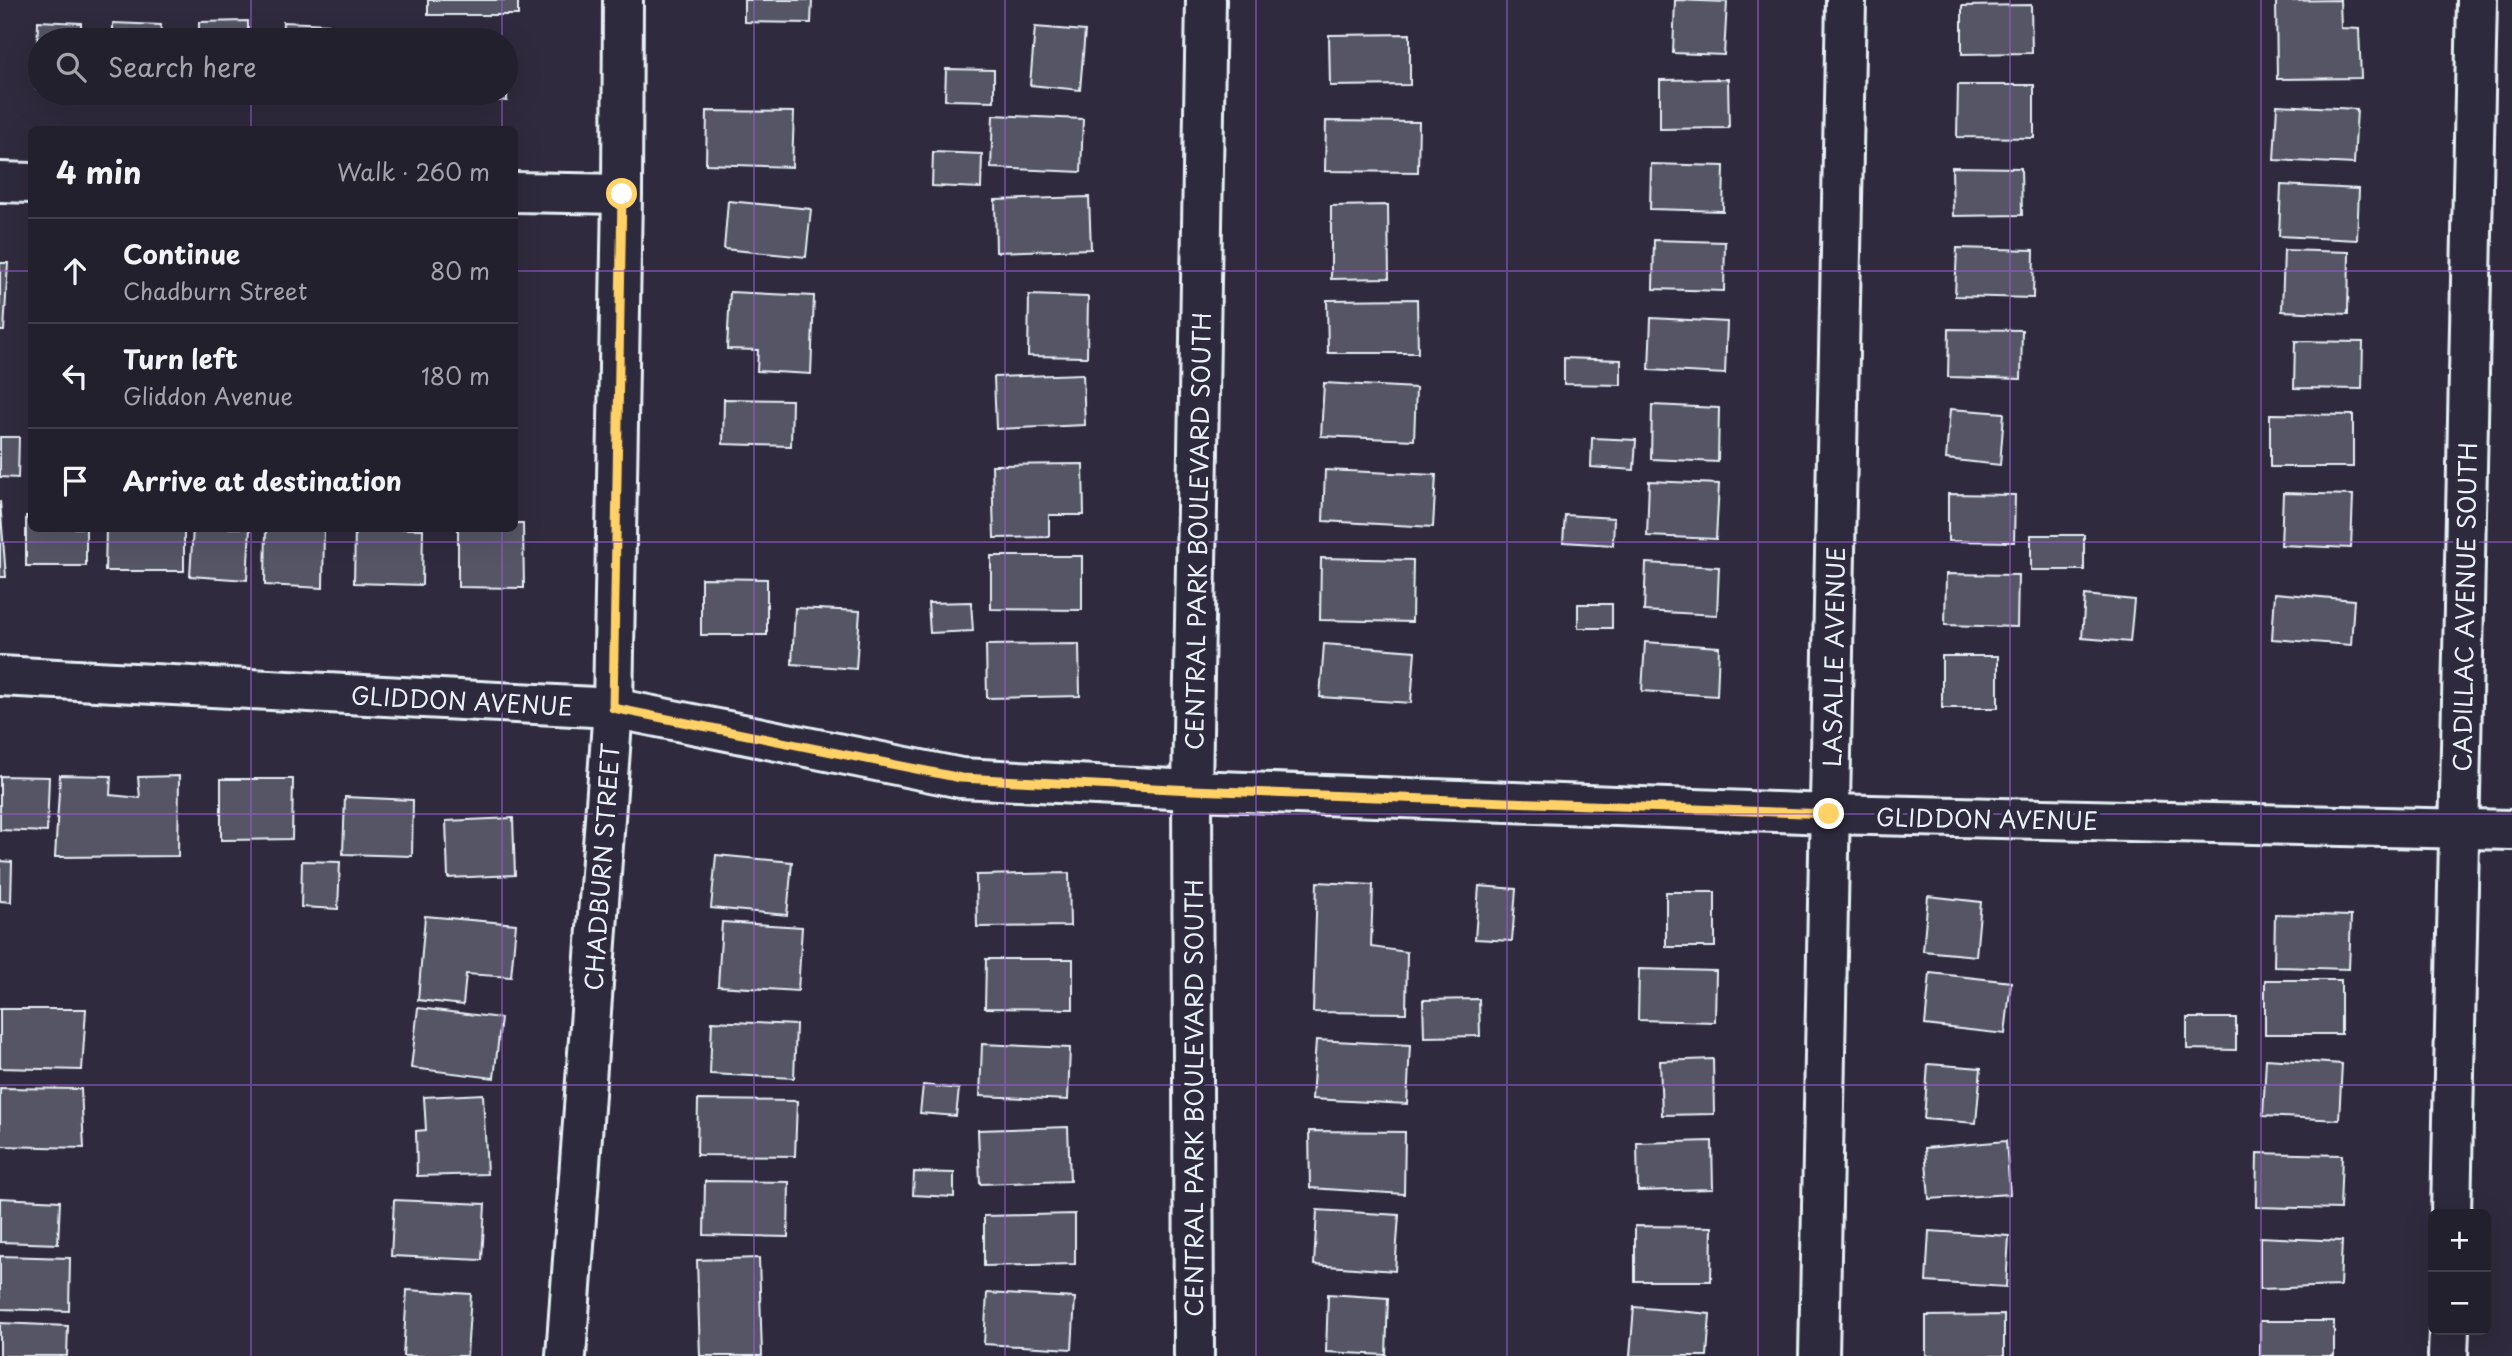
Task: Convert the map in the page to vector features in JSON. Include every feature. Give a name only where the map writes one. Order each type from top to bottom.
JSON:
[{"type":"street","name":"CHADBURN STREET","points":[[566,1356],[613,708],[624,0]]},
{"type":"street","name":"CENTRAL PARK BOULEVARD SOUTH","points":[[1194,1356],[1192,790],[1206,0]]},
{"type":"street","name":"LASALLE AVENUE","points":[[1819,1356],[1846,0]]},
{"type":"street","name":"CADILLAC AVENUE SOUTH","points":[[2451,1209],[2477,0]]},
{"type":"street","points":[[0,182],[28,183]]},
{"type":"street","points":[[518,192],[622,194]]},
{"type":"street","name":"GLIDDON AVENUE","points":[[0,676],[613,708],[961,778],[1192,790],[1829,814],[2512,830]]},
{"type":"street","points":[[2448,1356],[2449,1335]]},
{"type":"building","points":[[428,0],[518,0],[518,15],[428,15]]},
{"type":"building","points":[[744,0],[812,0],[811,23],[744,22]]},
{"type":"building","points":[[1675,0],[1727,2],[1724,55],[1673,53]]},
{"type":"building","points":[[2340,0],[2341,28],[2359,29],[2361,78],[2277,79],[2276,1]]},
{"type":"building","points":[[2031,5],[2032,53],[1962,54],[1962,6]]},
{"type":"building","points":[[38,21],[81,23],[81,28],[38,28]]},
{"type":"building","points":[[248,21],[248,28],[199,28],[199,22]]},
{"type":"building","points":[[283,22],[329,24],[329,28],[283,28]]},
{"type":"building","points":[[113,23],[161,25],[161,28],[113,28]]},
{"type":"building","points":[[1035,27],[1085,31],[1080,90],[1030,85]]},
{"type":"building","points":[[1410,34],[1410,85],[1330,86],[1329,35]]},
{"type":"building","points":[[946,69],[994,70],[994,101],[945,100]]},
{"type":"building","points":[[1728,79],[1729,128],[1660,129],[1660,80]]},
{"type":"building","points":[[1958,85],[2034,85],[2034,138],[1957,137]]},
{"type":"building","points":[[2277,105],[2357,109],[2354,164],[2274,160]]},
{"type":"building","points":[[707,111],[794,112],[792,167],[706,164]]},
{"type":"building","points":[[993,115],[1083,119],[1081,172],[991,168]]},
{"type":"building","points":[[1326,121],[1419,122],[1418,172],[1325,171]]},
{"type":"building","points":[[933,152],[982,154],[981,188],[932,186]]},
{"type":"building","points":[[1651,164],[1724,166],[1723,211],[1650,209]]},
{"type":"building","points":[[1952,167],[2021,168],[2022,215],[1953,216]]},
{"type":"building","points":[[2281,185],[2359,189],[2357,240],[2279,236]]},
{"type":"building","points":[[1089,197],[1091,249],[996,252],[995,200]]},
{"type":"building","points":[[728,201],[811,209],[806,257],[724,249]]},
{"type":"building","points":[[1388,205],[1389,278],[1331,279],[1331,206]]},
{"type":"building","points":[[1654,240],[1725,242],[1724,291],[1653,289]]},
{"type":"building","points":[[1957,248],[2034,250],[2033,298],[1955,296]]},
{"type":"building","points":[[2284,250],[2349,252],[2348,314],[2282,311]]},
{"type":"building","points":[[0,263],[8,263],[4,331],[0,331]]},
{"type":"building","points":[[730,292],[814,296],[811,374],[757,371],[758,350],[727,349]]},
{"type":"building","points":[[1029,295],[1088,297],[1087,357],[1028,356]]},
{"type":"building","points":[[1417,299],[1418,353],[1328,353],[1327,300]]},
{"type":"building","points":[[1651,318],[1727,322],[1725,374],[1649,370]]},
{"type":"building","points":[[1949,329],[2022,330],[2021,379],[1948,377]]},
{"type":"building","points":[[2295,341],[2363,342],[2362,389],[2294,388]]},
{"type":"building","points":[[1564,358],[1621,360],[1621,385],[1564,384]]},
{"type":"building","points":[[1083,374],[1085,425],[996,429],[994,377]]},
{"type":"building","points":[[1324,383],[1416,388],[1414,440],[1321,436]]},
{"type":"building","points":[[724,399],[792,400],[791,446],[723,444]]},
{"type":"building","points":[[1652,405],[1719,408],[1718,462],[1651,459]]},
{"type":"building","points":[[1950,409],[2004,413],[2000,465],[1946,459]]},
{"type":"building","points":[[2270,414],[2353,415],[2353,467],[2270,467]]},
{"type":"building","points":[[0,437],[19,437],[18,478],[0,477]]},
{"type":"building","points":[[1592,438],[1636,440],[1634,470],[1591,467]]},
{"type":"building","points":[[1083,464],[1084,515],[1049,515],[1049,537],[994,538],[992,465]]},
{"type":"building","points":[[1325,470],[1436,475],[1433,527],[1323,521]]},
{"type":"building","points":[[1649,481],[1719,484],[1716,539],[1647,536]]},
{"type":"building","points":[[2283,493],[2353,495],[2351,548],[2281,545]]},
{"type":"building","points":[[1948,494],[2015,495],[2014,542],[1948,541]]},
{"type":"building","points":[[0,501],[6,577],[0,577]]},
{"type":"building","points":[[1565,515],[1614,518],[1613,545],[1563,542]]},
{"type":"building","points":[[26,516],[28,532],[86,532],[86,566],[26,566]]},
{"type":"building","points":[[518,523],[523,523],[524,588],[458,587],[458,532],[518,532]]},
{"type":"building","points":[[106,532],[184,532],[184,571],[105,571]]},
{"type":"building","points":[[193,532],[250,532],[247,580],[190,576]]},
{"type":"building","points":[[266,532],[324,532],[323,588],[265,585]]},
{"type":"building","points":[[355,532],[423,532],[422,585],[354,583]]},
{"type":"building","points":[[2031,535],[2084,535],[2084,570],[2031,570]]},
{"type":"building","points":[[991,556],[1082,556],[1082,610],[991,609]]},
{"type":"building","points":[[1321,558],[1413,560],[1412,622],[1320,620]]},
{"type":"building","points":[[1646,563],[1719,567],[1717,615],[1644,611]]},
{"type":"building","points":[[1946,574],[2018,575],[2017,627],[1945,625]]},
{"type":"building","points":[[701,578],[767,579],[767,635],[701,635]]},
{"type":"building","points":[[2275,593],[2354,600],[2351,645],[2272,639]]},
{"type":"building","points":[[2085,595],[2134,600],[2130,642],[2082,638]]},
{"type":"building","points":[[971,602],[973,631],[930,633],[928,603]]},
{"type":"building","points":[[1578,604],[1612,604],[1612,628],[1578,628]]},
{"type":"building","points":[[795,608],[860,611],[856,669],[792,664]]},
{"type":"building","points":[[1645,642],[1719,647],[1717,696],[1642,691]]},
{"type":"building","points":[[1079,644],[1080,696],[987,698],[986,645]]},
{"type":"building","points":[[1324,644],[1415,651],[1411,703],[1320,697]]},
{"type":"building","points":[[1942,656],[1998,656],[1998,708],[1942,708]]},
{"type":"building","points":[[60,775],[111,776],[110,795],[140,798],[138,777],[179,776],[178,856],[55,857]]},
{"type":"building","points":[[0,776],[49,777],[47,832],[0,830]]},
{"type":"building","points":[[221,779],[293,779],[292,839],[221,840]]},
{"type":"building","points":[[345,797],[413,800],[412,856],[343,854]]},
{"type":"building","points":[[513,818],[515,875],[448,878],[446,821]]},
{"type":"building","points":[[716,855],[792,862],[787,915],[711,908]]},
{"type":"building","points":[[0,861],[12,862],[11,902],[0,901]]},
{"type":"building","points":[[302,861],[340,862],[338,909],[301,907]]},
{"type":"building","points":[[1069,873],[1070,926],[977,927],[976,875]]},
{"type":"building","points":[[1317,882],[1373,885],[1371,947],[1407,952],[1406,1013],[1313,1012]]},
{"type":"building","points":[[1479,886],[1516,889],[1512,941],[1475,939]]},
{"type":"building","points":[[1666,892],[1715,892],[1715,947],[1666,947]]},
{"type":"building","points":[[1928,896],[1981,902],[1976,956],[1923,951]]},
{"type":"building","points":[[2275,914],[2351,916],[2349,969],[2274,967]]},
{"type":"building","points":[[425,916],[516,924],[511,977],[466,974],[463,1005],[418,1000]]},
{"type":"building","points":[[722,922],[802,927],[798,991],[718,986]]},
{"type":"building","points":[[986,959],[1073,959],[1073,1009],[985,1008]]},
{"type":"building","points":[[1639,969],[1716,971],[1715,1022],[1638,1020]]},
{"type":"building","points":[[1930,973],[2011,982],[2005,1034],[1925,1025]]},
{"type":"building","points":[[2265,980],[2341,980],[2341,1034],[2265,1034]]},
{"type":"building","points":[[1479,999],[1480,1036],[1424,1037],[1423,1000]]},
{"type":"building","points":[[418,1008],[501,1018],[494,1078],[411,1068]]},
{"type":"building","points":[[0,1009],[86,1009],[82,1070],[0,1068]]},
{"type":"building","points":[[2187,1018],[2236,1018],[2236,1050],[2187,1049]]},
{"type":"building","points":[[712,1021],[796,1025],[794,1078],[710,1074]]},
{"type":"building","points":[[1316,1040],[1410,1045],[1407,1104],[1312,1099]]},
{"type":"building","points":[[982,1044],[1070,1048],[1068,1100],[980,1096]]},
{"type":"building","points":[[1713,1059],[1714,1114],[1662,1115],[1660,1061]]},
{"type":"building","points":[[2266,1059],[2342,1064],[2339,1120],[2263,1116]]},
{"type":"building","points":[[1928,1064],[1981,1068],[1976,1123],[1924,1119]]},
{"type":"building","points":[[923,1085],[959,1089],[956,1116],[920,1113]]},
{"type":"building","points":[[0,1088],[81,1089],[84,1148],[0,1146]]},
{"type":"building","points":[[483,1094],[487,1174],[417,1176],[416,1131],[426,1130],[424,1097]]},
{"type":"building","points":[[698,1100],[797,1101],[795,1156],[697,1155]]},
{"type":"building","points":[[1068,1127],[1070,1181],[980,1184],[978,1130]]},
{"type":"building","points":[[1309,1131],[1405,1132],[1404,1194],[1310,1188]]},
{"type":"building","points":[[1712,1141],[1713,1189],[1638,1191],[1637,1143]]},
{"type":"building","points":[[2006,1141],[2010,1194],[1929,1199],[1925,1148]]},
{"type":"building","points":[[2257,1153],[2342,1155],[2340,1209],[2256,1207]]},
{"type":"building","points":[[914,1172],[954,1173],[954,1197],[913,1195]]},
{"type":"building","points":[[705,1181],[789,1182],[788,1237],[704,1235]]},
{"type":"building","points":[[0,1198],[60,1201],[58,1244],[0,1242]]},
{"type":"building","points":[[394,1200],[485,1204],[482,1260],[391,1256]]},
{"type":"building","points":[[1317,1210],[1399,1215],[1395,1271],[1314,1265]]},
{"type":"building","points":[[1075,1214],[1075,1264],[984,1266],[984,1216]]},
{"type":"building","points":[[1635,1226],[1712,1227],[1711,1281],[1635,1281]]},
{"type":"building","points":[[1929,1231],[2009,1236],[2006,1287],[1926,1282]]},
{"type":"building","points":[[2260,1237],[2342,1241],[2340,1286],[2260,1289]]},
{"type":"building","points":[[0,1256],[70,1258],[69,1311],[0,1309]]},
{"type":"building","points":[[759,1258],[762,1356],[700,1356],[697,1260]]},
{"type":"building","points":[[407,1290],[471,1294],[467,1356],[403,1356]]},
{"type":"building","points":[[987,1293],[1075,1298],[1072,1349],[984,1344]]},
{"type":"building","points":[[1328,1294],[1388,1298],[1386,1355],[1326,1352]]},
{"type":"building","points":[[1634,1307],[1710,1314],[1707,1356],[1630,1356]]},
{"type":"building","points":[[2004,1315],[2004,1356],[1926,1356],[1926,1316]]},
{"type":"building","points":[[2260,1321],[2334,1321],[2334,1356],[2260,1356]]},
{"type":"building","points":[[0,1323],[68,1326],[67,1356],[0,1356]]},
{"type":"route","points":[[622,194],[613,708],[961,778],[1192,790],[1829,814]]}]
